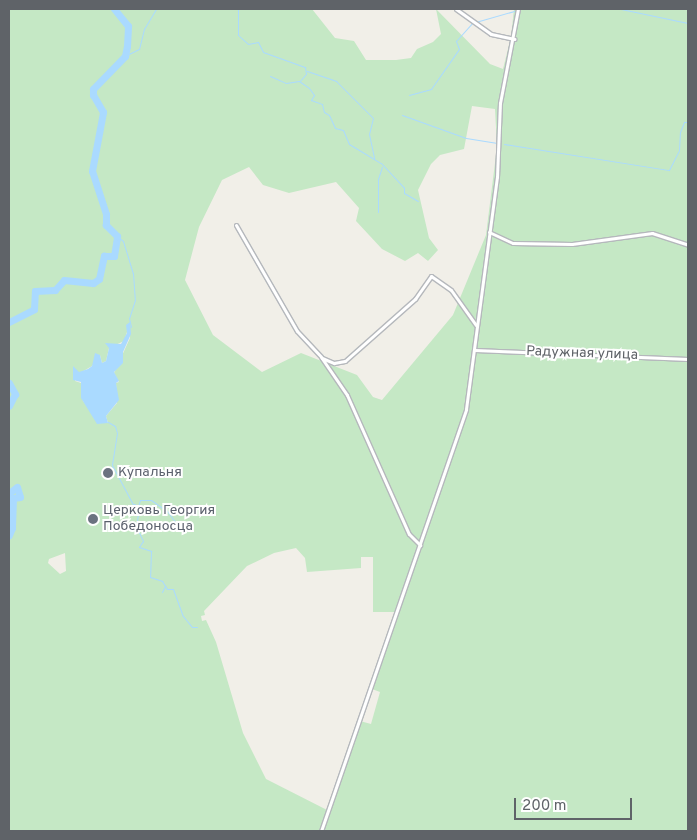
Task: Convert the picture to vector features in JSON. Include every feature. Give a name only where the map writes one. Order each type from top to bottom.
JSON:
[{"type":"street","points":[[456,9],[490,34],[514,39]]},
{"type":"street","points":[[321,831],[466,409],[501,138],[500,103],[514,39],[518,9]]},
{"type":"street","points":[[236,225],[297,331],[321,358],[347,395],[409,534],[420,545]]},
{"type":"street","points":[[489,232],[513,243],[572,244],[652,233],[688,245]]},
{"type":"street","points":[[321,358],[334,363],[345,361],[414,299],[431,276],[451,290],[476,326]]},
{"type":"street","name":"Радужная улица","points":[[475,350],[688,359]]},
{"type":"green space","points":[[9,9],[312,9],[335,38],[354,41],[366,60],[396,60],[411,58],[417,49],[433,42],[441,34],[436,9],[490,64],[503,69],[511,37],[514,9],[688,9],[688,831],[9,831]],"holes":[[[472,106],[495,109],[497,147],[486,235],[453,315],[382,400],[373,397],[357,375],[301,353],[262,372],[213,335],[185,280],[199,227],[222,180],[249,167],[263,185],[289,193],[336,182],[359,208],[356,221],[382,249],[405,261],[418,253],[428,261],[438,250],[429,238],[418,190],[431,164],[440,155],[464,149]],[[130,323],[130,338],[114,373],[119,382],[116,383],[117,403],[106,416],[108,423],[101,423],[83,401],[81,383],[75,381],[75,376],[92,366],[100,355],[102,363],[106,361],[109,348],[124,341]],[[296,548],[305,558],[307,572],[361,568],[361,557],[373,557],[373,612],[398,612],[372,689],[380,692],[371,724],[360,721],[329,811],[266,779],[243,733],[216,642],[206,620],[202,621],[201,616],[205,615],[204,611],[247,566],[274,553]],[[65,553],[66,571],[60,574],[48,563],[49,559]]]},
{"type":"water","points":[[130,322],[131,334],[123,352],[123,363],[114,372],[119,381],[116,383],[119,400],[106,416],[108,423],[97,424],[81,398],[81,382],[73,380],[73,366],[79,372],[88,369],[92,366],[95,353],[100,355],[102,363],[106,361],[109,348],[105,343],[121,344],[127,333],[126,325]]},
{"type":"waterway","points":[[9,322],[34,309],[35,291],[55,290],[64,280],[93,283],[99,279],[104,256],[114,256],[117,236],[106,225],[106,214],[92,171],[103,112],[93,95],[93,89],[125,56],[127,46],[128,26],[114,9]]},
{"type":"waterway","points":[[125,56],[139,49],[144,29],[156,9]]},
{"type":"waterway","points":[[238,9],[238,35],[248,44],[258,42],[263,52],[305,67],[306,74],[300,81]]},
{"type":"waterway","points":[[621,9],[688,23]]},
{"type":"waterway","points":[[409,95],[431,89],[459,49],[456,41],[472,23],[514,11]]},
{"type":"waterway","points":[[307,71],[336,81],[373,118],[369,134],[374,158]]},
{"type":"waterway","points":[[270,76],[286,83],[299,81],[309,88],[314,95],[311,100],[322,104],[324,112],[329,115],[335,128],[343,130],[349,144],[381,163],[404,188],[404,193],[418,201]]},
{"type":"waterway","points":[[402,115],[466,138],[496,143]]},
{"type":"waterway","points":[[504,144],[669,170],[679,150],[680,132],[684,122],[688,122]]},
{"type":"waterway","points":[[378,212],[378,179],[382,167]]},
{"type":"waterway","points":[[117,236],[123,241],[133,273],[135,300],[129,318],[131,327]]},
{"type":"waterway","points":[[9,383],[15,394],[9,406]]},
{"type":"waterway","points":[[108,422],[115,426],[117,433],[112,465],[138,514],[136,526],[143,541],[139,547],[151,551],[150,577],[162,581],[167,589],[173,589],[183,616],[192,627],[197,627]]},
{"type":"waterway","points":[[105,473],[112,467]]},
{"type":"waterway","points":[[9,493],[17,487],[20,497],[13,498],[12,528],[9,535]]},
{"type":"waterway","points":[[134,504],[138,506],[140,500],[151,500],[167,511],[183,532]]},
{"type":"waterway","points":[[162,592],[165,586]]},
{"type":"place","name":"Купальня","points":[[108,473]]},
{"type":"place","name":"Церковь Георгия Победоносца","points":[[93,519]]}]
